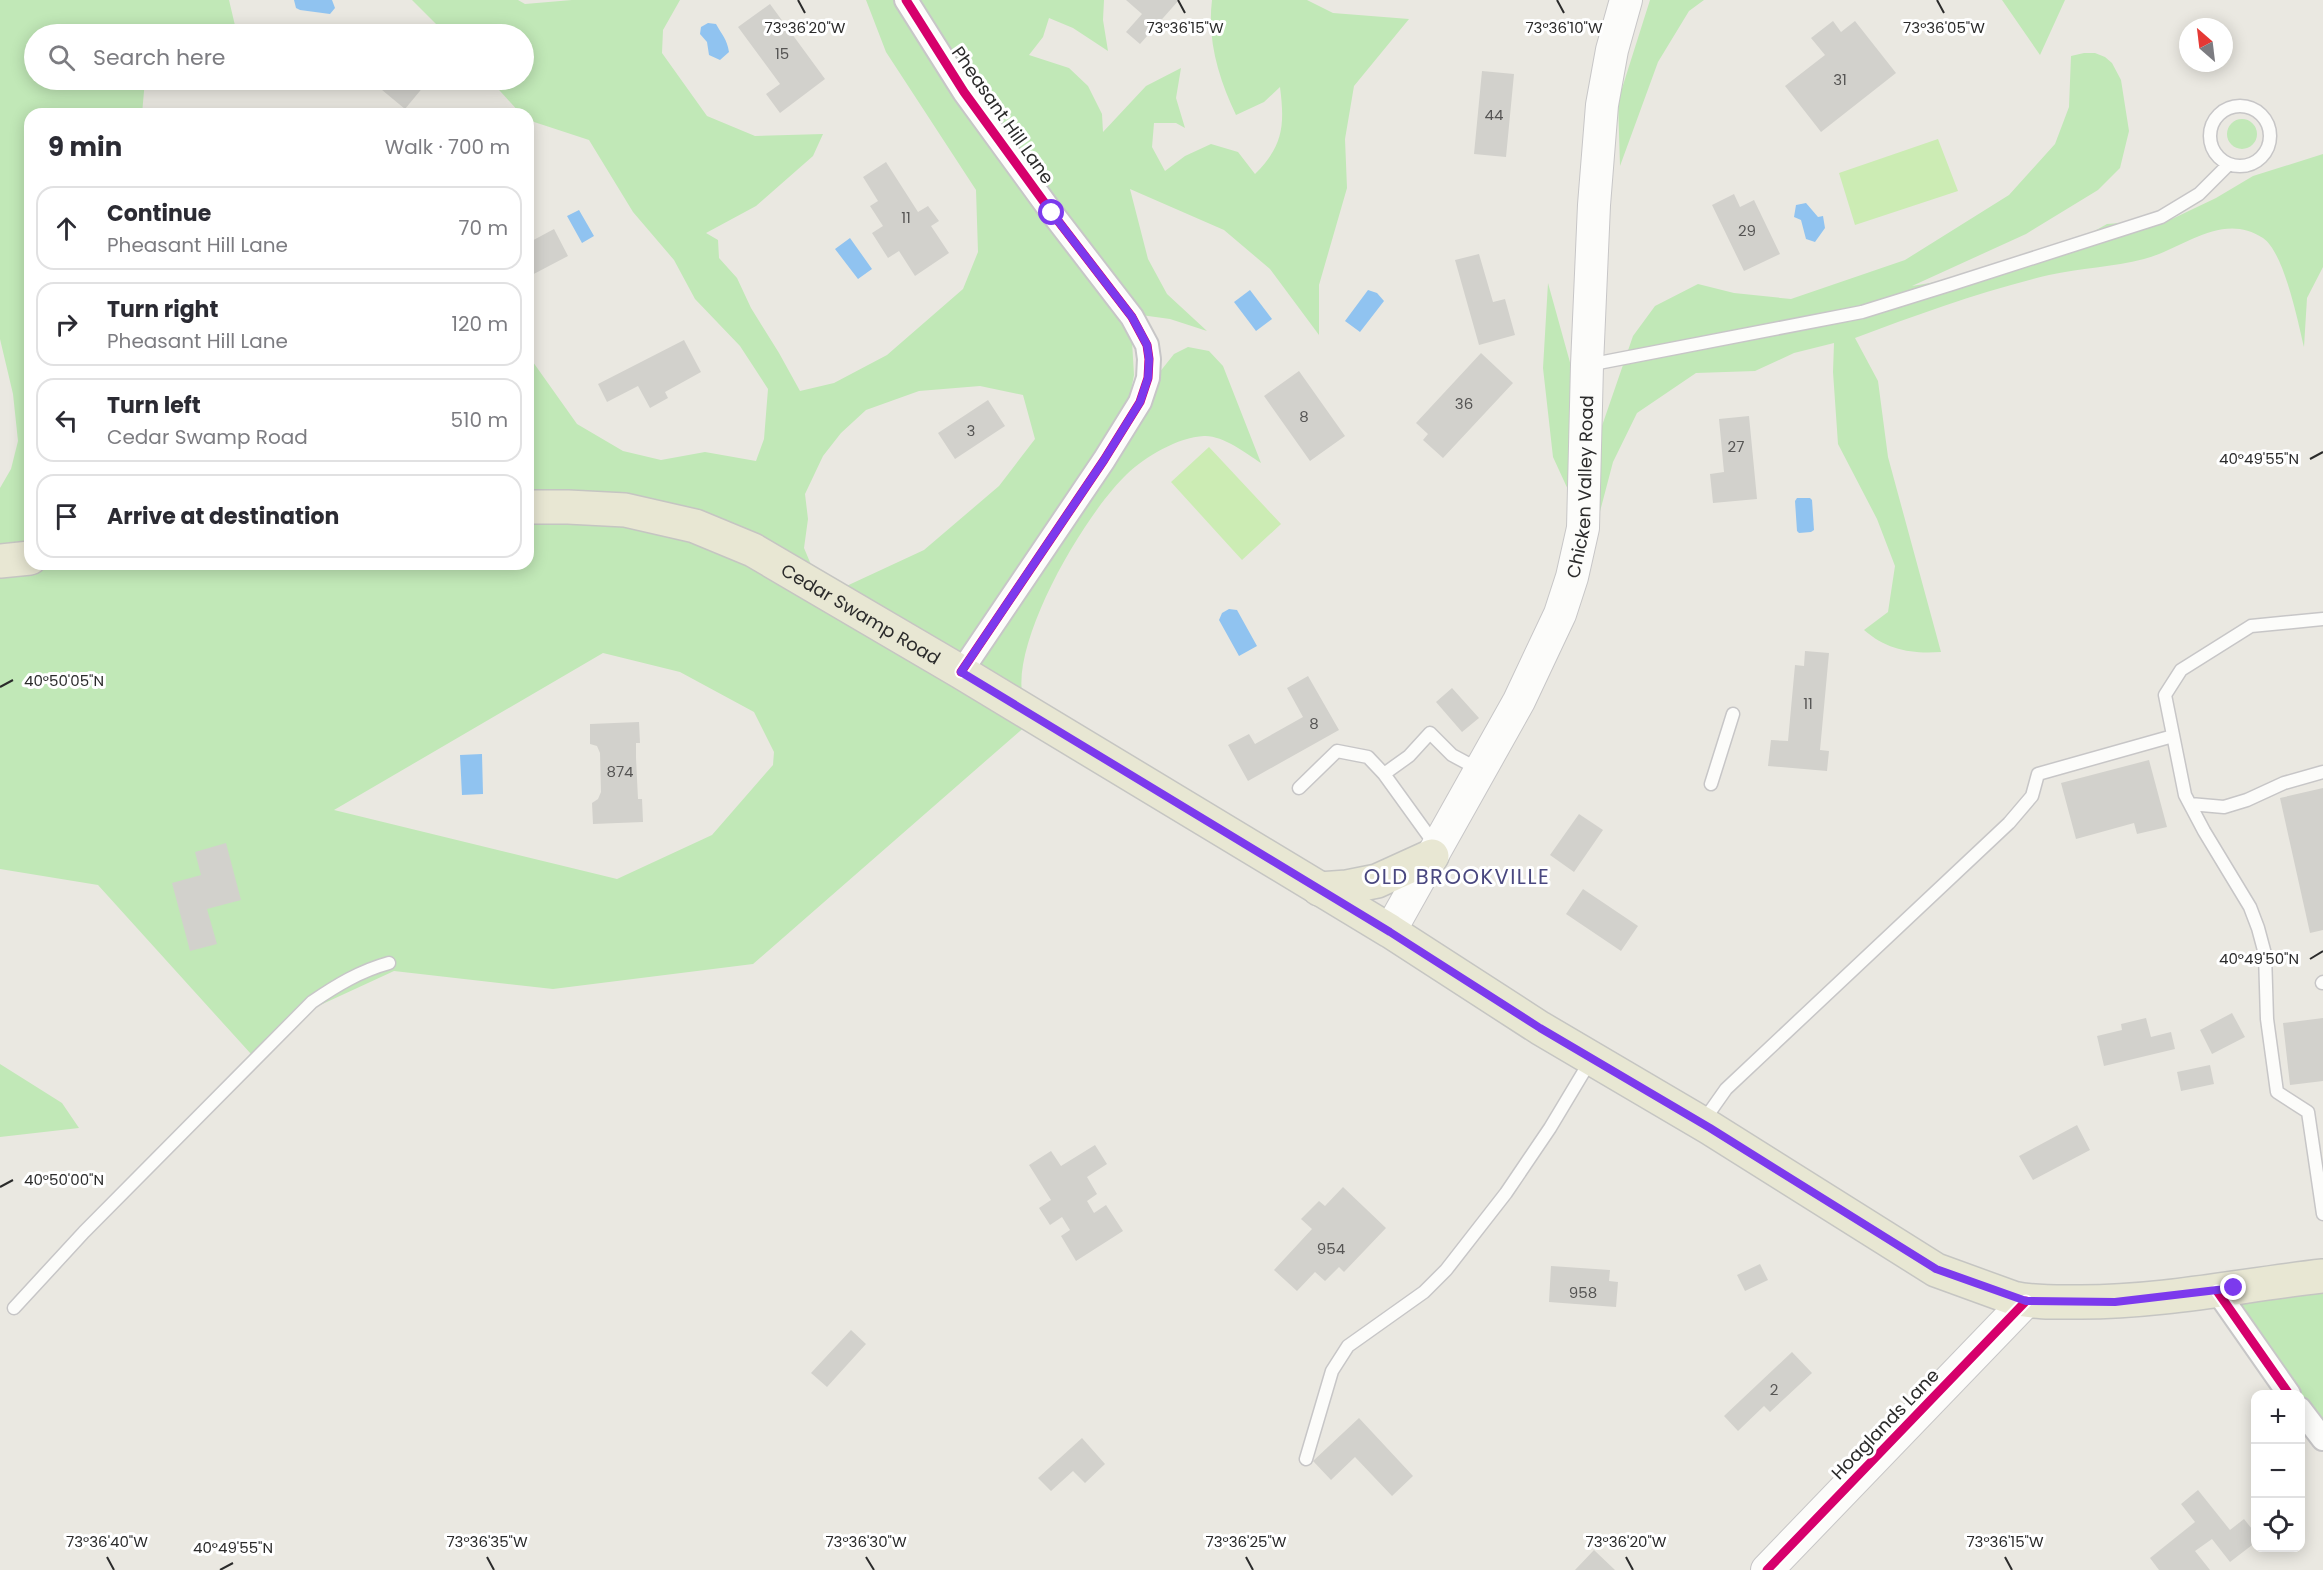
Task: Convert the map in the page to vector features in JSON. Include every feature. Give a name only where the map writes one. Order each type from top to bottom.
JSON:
[{"type":"main road","name":"Chicken Valley Road","points":[[1390,932],[1524,690],[1560,614],[1572,577],[1583,528],[1594,205],[1602,105],[1612,50],[1626,0]]},
{"type":"main road","name":"Cedar Swamp Road","points":[[534,507],[625,510],[695,526],[753,550],[961,672],[1390,932],[1540,1028],[1702,1124],[1936,1269],[2026,1301],[2115,1302],[2323,1276]]},
{"type":"main road","points":[[0,561],[24,559]]},
{"type":"main road","points":[[1319,889],[1347,887],[1377,881],[1435,852]]},
{"type":"main road","name":"Hoaglands Lane","points":[[1767,1570],[2026,1301]]},
{"type":"street","name":"Pheasant Hill Lane","points":[[906,0],[964,92],[1052,213],[1132,317],[1147,345],[1149,359],[1148,378],[1140,402],[1104,460],[961,672]]},
{"type":"street","points":[[2217,1291],[2286,1390]]},
{"type":"street","points":[[2305,1414],[2323,1439]]},
{"type":"lane","points":[[1587,365],[1862,312],[2161,217],[2199,194],[2228,165],[2247,166],[2255,163],[2268,149],[2270,130],[2260,113],[2251,108],[2240,106],[2230,108],[2214,120],[2210,130],[2212,151],[2228,165]]},
{"type":"lane","points":[[2323,619],[2251,626],[2181,670],[2165,695],[2185,795],[2250,907],[2258,928],[2265,954],[2267,1019],[2277,1092],[2308,1113],[2323,1214]]},
{"type":"lane","points":[[1711,784],[1732,714]]},
{"type":"lane","points":[[1384,774],[1409,756],[1430,733],[1452,755],[1480,770]]},
{"type":"lane","points":[[1702,1124],[1726,1089],[2009,823],[2032,796],[2038,774],[2173,736]]},
{"type":"lane","points":[[1299,788],[1337,751],[1368,757],[1384,774],[1435,852]]},
{"type":"lane","points":[[2190,804],[2224,807],[2247,800],[2284,783],[2323,772]]},
{"type":"lane","points":[[14,1308],[84,1232],[312,1002],[364,970],[389,963]]},
{"type":"lane","points":[[1306,1459],[1332,1371],[1348,1346],[1424,1292],[1446,1270],[1506,1193],[1550,1128],[1592,1058]]},
{"type":"green space","points":[[0,0],[229,0],[235,24],[24,24],[24,90],[144,90],[143,108],[24,108],[24,570],[534,570],[534,508],[695,526],[1036,717],[753,964],[553,989],[394,971],[316,1007],[260,1064],[98,885],[0,869],[0,488],[11,469],[18,441],[13,394],[0,339]],"holes":[[[603,653],[680,672],[754,712],[774,752],[773,765],[712,835],[617,879],[334,810]]]},
{"type":"green space","points":[[412,0],[518,0],[525,4],[572,0],[680,0],[663,30],[662,53],[707,116],[755,136],[823,134],[813,156],[756,206],[706,233],[718,240],[719,258],[737,278],[751,308],[800,391],[834,383],[887,355],[963,289],[978,252],[976,190],[886,52],[866,0],[1104,0],[1103,20],[1108,51],[1073,28],[1049,18],[1043,37],[1029,55],[1069,68],[1088,86],[1102,114],[1103,132],[1146,86],[1181,68],[1176,98],[1185,128],[1176,123],[1154,123],[1152,147],[1165,171],[1185,156],[1211,144],[1238,152],[1255,174],[1271,154],[1280,135],[1282,113],[1280,87],[1264,102],[1236,115],[1224,88],[1213,45],[1212,0],[1307,0],[1333,13],[1409,19],[1354,86],[1345,139],[1347,188],[1319,285],[1319,335],[1270,269],[1224,230],[1130,189],[1148,259],[1167,294],[1207,331],[1170,319],[1141,315],[1132,341],[1134,375],[1130,396],[1159,373],[1174,354],[1188,347],[1209,351],[1223,366],[1261,463],[1226,441],[1204,436],[1184,440],[1162,449],[1127,474],[1092,517],[1073,546],[1041,609],[1029,640],[1022,669],[1022,693],[1029,710],[824,587],[840,589],[924,550],[999,486],[1035,439],[1023,395],[980,386],[919,391],[866,410],[841,433],[823,456],[805,494],[808,519],[804,548],[819,584],[750,542],[685,517],[620,503],[534,503],[534,363],[577,424],[623,451],[661,460],[705,452],[756,461],[764,439],[768,389],[740,346],[695,299],[674,260],[633,212],[589,140],[534,122],[534,108],[516,108],[499,90],[534,90],[534,24],[436,24]]},
{"type":"green space","points":[[1650,0],[1704,0],[1689,11],[1658,62],[1620,166],[1618,101]]},
{"type":"green space","points":[[2002,0],[2065,0],[2040,55]]},
{"type":"green space","points":[[2095,53],[2105,57],[2112,63],[2121,80],[2129,131],[2120,168],[2098,190],[2026,234],[1912,286],[2032,266],[2107,224],[2172,219],[2216,198],[2253,176],[2323,154],[2323,267],[2307,298],[2304,347],[2284,272],[2271,246],[2263,238],[2248,231],[2233,228],[2203,235],[2144,259],[2061,273],[1999,288],[1855,338],[1878,381],[1888,457],[1941,652],[1900,649],[1882,642],[1864,630],[1888,612],[1895,566],[1877,519],[1838,444],[1833,372],[1834,343],[1794,353],[1755,371],[1696,373],[1637,413],[1613,462],[1592,542],[1553,457],[1543,368],[1548,283],[1594,449],[1633,336],[1655,306],[1698,284],[1734,293],[1791,299],[1905,260],[2009,195],[2055,144],[2069,107],[2071,56]]},
{"type":"green space","points":[[2242,119],[2253,123],[2257,134],[2253,145],[2242,149],[2231,145],[2227,134],[2231,123]]},
{"type":"green space","points":[[1938,139],[1958,191],[1855,225],[1839,173]]},
{"type":"green space","points":[[1209,447],[1281,524],[1242,560],[1171,482]]},
{"type":"green space","points":[[0,1064],[62,1103],[79,1128],[0,1137]]},
{"type":"green space","points":[[2323,1276],[2323,1437],[2305,1412],[2305,1390],[2289,1390],[2217,1291]]},
{"type":"water","points":[[294,0],[332,0],[335,8],[330,14],[300,10],[296,8]]},
{"type":"water","points":[[708,23],[716,24],[727,44],[729,52],[720,60],[709,55],[707,42],[700,34],[701,27]]},
{"type":"water","points":[[1806,203],[1818,217],[1823,216],[1825,228],[1815,242],[1806,239],[1801,220],[1794,217],[1796,205]]},
{"type":"water","points":[[579,210],[594,236],[582,243],[567,216]]},
{"type":"water","points":[[850,238],[872,269],[858,279],[835,249]]},
{"type":"water","points":[[1250,290],[1272,319],[1256,331],[1234,302]]},
{"type":"water","points":[[1368,290],[1377,293],[1384,301],[1360,332],[1345,321]]},
{"type":"water","points":[[1797,498],[1812,500],[1814,530],[1811,532],[1799,533],[1797,531],[1795,501]]},
{"type":"water","points":[[1229,609],[1237,610],[1257,646],[1239,656],[1219,620],[1222,613]]},
{"type":"water","points":[[482,754],[483,794],[462,795],[460,755]]},
{"type":"building","points":[[1126,0],[1179,0],[1140,44],[1126,32],[1142,14]]},
{"type":"building","points":[[770,4],[825,79],[780,113],[766,94],[780,84],[738,27]]},
{"type":"building","points":[[1833,21],[1841,32],[1855,21],[1896,73],[1821,132],[1785,86],[1825,55],[1811,38]]},
{"type":"building","points":[[1482,71],[1514,74],[1506,157],[1474,154]]},
{"type":"building","points":[[382,90],[421,90],[404,108]]},
{"type":"building","points":[[886,162],[918,212],[928,206],[939,221],[931,226],[949,253],[915,276],[899,251],[888,258],[872,233],[883,226],[870,206],[878,201],[863,177]]},
{"type":"building","points":[[1734,194],[1740,207],[1754,200],[1780,254],[1744,271],[1712,205]]},
{"type":"building","points":[[554,229],[568,256],[534,274],[534,240]]},
{"type":"building","points":[[1479,254],[1493,302],[1505,299],[1515,335],[1479,345],[1455,260]]},
{"type":"building","points":[[684,340],[701,372],[665,392],[668,398],[650,408],[638,386],[607,402],[598,384]]},
{"type":"building","points":[[1481,353],[1513,383],[1443,458],[1423,440],[1428,434],[1416,423]]},
{"type":"building","points":[[1299,371],[1345,436],[1310,461],[1264,396]]},
{"type":"building","points":[[988,400],[1005,426],[955,459],[938,433]]},
{"type":"building","points":[[1749,416],[1757,499],[1713,503],[1710,474],[1724,472],[1719,419]]},
{"type":"building","points":[[1805,651],[1829,653],[1820,750],[1829,751],[1827,771],[1768,766],[1771,740],[1788,741],[1795,665],[1804,666]]},
{"type":"building","points":[[1308,676],[1339,730],[1248,781],[1228,745],[1249,734],[1255,744],[1303,717],[1287,688]]},
{"type":"building","points":[[1452,688],[1479,718],[1462,732],[1436,702]]},
{"type":"building","points":[[639,722],[640,743],[636,743],[636,758],[638,799],[642,799],[643,822],[593,824],[592,803],[598,799],[601,792],[600,753],[597,746],[590,744],[590,724]]},
{"type":"building","points":[[2149,760],[2167,827],[2137,834],[2134,823],[2076,839],[2061,783]]},
{"type":"building","points":[[2323,788],[2323,930],[2310,933],[2280,798]]},
{"type":"building","points":[[1579,814],[1603,830],[1574,872],[1550,855]]},
{"type":"building","points":[[226,843],[241,900],[207,909],[217,944],[190,951],[172,883],[201,875],[195,852]]},
{"type":"building","points":[[1583,889],[1638,926],[1621,951],[1566,914]]},
{"type":"building","points":[[2232,1013],[2245,1037],[2212,1054],[2200,1030]]},
{"type":"building","points":[[2146,1018],[2151,1037],[2171,1032],[2175,1049],[2104,1066],[2097,1036],[2122,1030],[2121,1024]]},
{"type":"building","points":[[2323,1018],[2323,1081],[2290,1085],[2283,1023]]},
{"type":"building","points":[[2210,1065],[2214,1084],[2181,1091],[2177,1072]]},
{"type":"building","points":[[2077,1125],[2090,1150],[2033,1180],[2019,1156]]},
{"type":"building","points":[[1095,1145],[1107,1164],[1087,1177],[1097,1194],[1087,1201],[1094,1213],[1106,1205],[1123,1231],[1076,1261],[1061,1236],[1070,1230],[1062,1217],[1050,1225],[1039,1208],[1051,1200],[1029,1165],[1051,1151],[1061,1166]]},
{"type":"building","points":[[1343,1187],[1386,1228],[1344,1272],[1339,1267],[1325,1281],[1315,1272],[1297,1291],[1274,1270],[1312,1229],[1301,1219],[1319,1201],[1325,1206]]},
{"type":"building","points":[[1760,1264],[1768,1280],[1745,1291],[1737,1275]]},
{"type":"building","points":[[1551,1266],[1610,1270],[1609,1281],[1618,1282],[1616,1307],[1549,1302]]},
{"type":"building","points":[[851,1330],[866,1344],[827,1387],[811,1373]]},
{"type":"building","points":[[1792,1352],[1812,1373],[1770,1412],[1764,1406],[1738,1431],[1724,1416]]},
{"type":"building","points":[[1359,1418],[1413,1476],[1392,1496],[1355,1457],[1331,1480],[1313,1461]]},
{"type":"building","points":[[1082,1438],[1105,1464],[1085,1483],[1073,1471],[1051,1491],[1038,1478]]},
{"type":"building","points":[[2198,1490],[2230,1530],[2244,1519],[2251,1528],[2251,1546],[2230,1562],[2212,1539],[2195,1551],[2210,1570],[2159,1570],[2150,1558],[2195,1522],[2181,1504]]},
{"type":"building","points":[[1594,1550],[1615,1570],[1575,1570]]},
{"type":"cycle path","points":[[906,0],[964,92],[1052,213],[1132,317],[1147,345],[1149,359],[1148,378],[1140,402],[1104,460],[961,672]]},
{"type":"cycle path","points":[[2217,1291],[2286,1390]]},
{"type":"cycle path","points":[[1767,1570],[2026,1301]]},
{"type":"district","name":"OLD BROOKVILLE","points":[[1457,876]]},
{"type":"route","points":[[1052,213],[1132,317],[1147,345],[1148,378],[1140,402],[1104,460],[961,672],[1390,932],[1540,1028],[1710,1128],[1936,1269],[2026,1301],[2115,1302],[2234,1288]]}]
